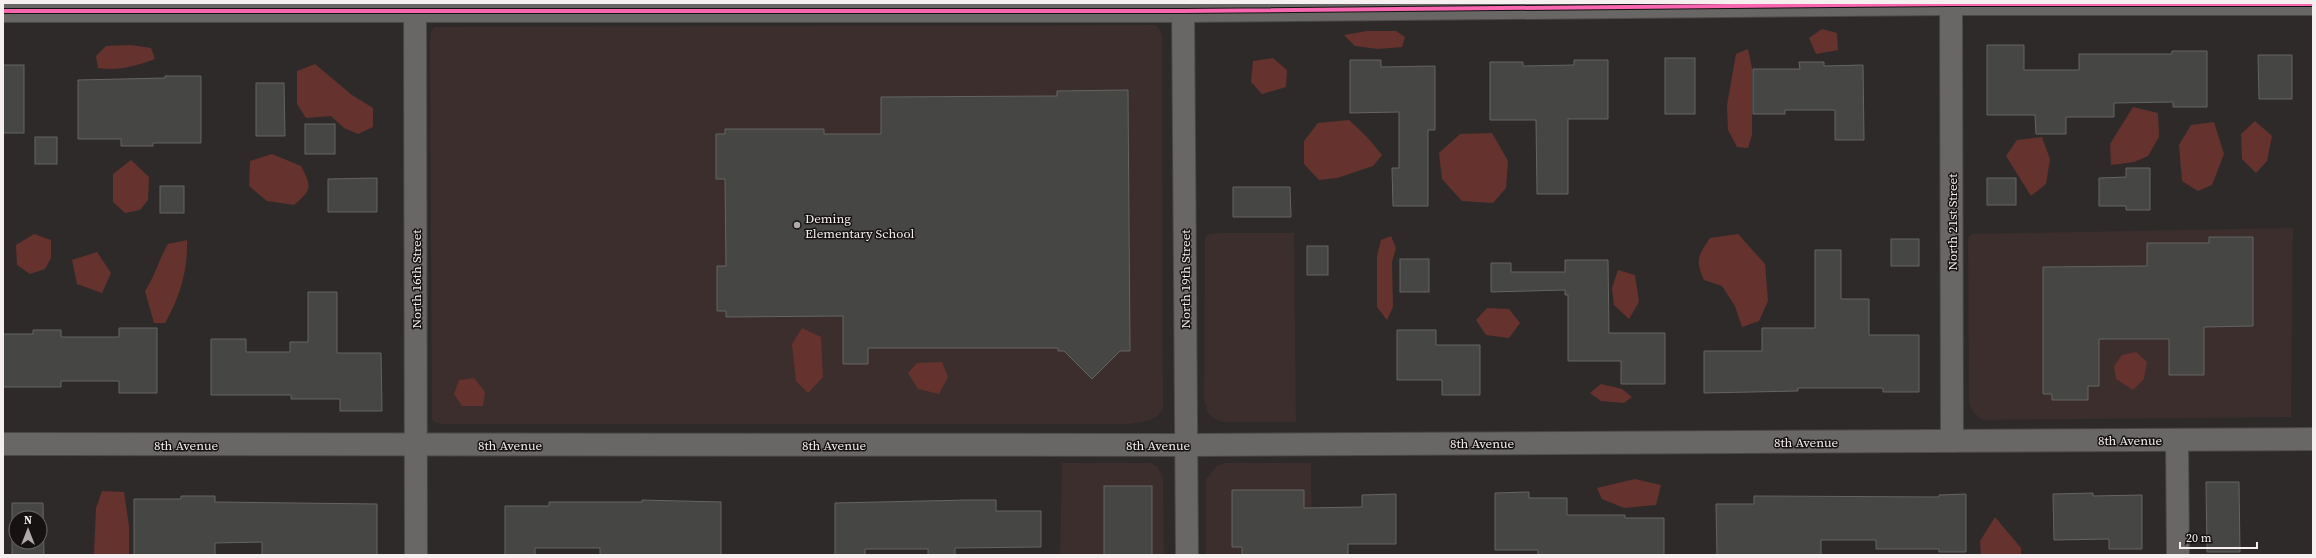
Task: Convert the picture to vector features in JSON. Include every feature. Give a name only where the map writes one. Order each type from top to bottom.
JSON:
[{"type":"street","name":"North 21st Street","points":[[1951,4],[1952,441]]},
{"type":"street","points":[[3,11],[415,7],[985,11],[1183,7],[2313,4]]},
{"type":"street","name":"North 16th Street","points":[[415,7],[416,555]]},
{"type":"street","name":"North 19th Street","points":[[1183,7],[1187,555]]},
{"type":"street","name":"8th Avenue","points":[[3,444],[1186,445],[2313,439]]},
{"type":"street","points":[[2177,440],[2178,555]]},
{"type":"shaded area","name":"Deming Elementary School","points":[[1154,25],[1158,27],[1162,35],[1163,408],[1159,415],[1148,421],[1128,424],[442,424],[434,422],[432,419],[430,43],[431,32],[434,27]]},
{"type":"shaded area","points":[[1822,29],[1837,33],[1838,50],[1816,54],[1809,38]]},
{"type":"shaded area","points":[[1367,31],[1396,31],[1405,37],[1402,47],[1378,49],[1355,46],[1344,35]]},
{"type":"shaded area","points":[[131,45],[151,48],[155,59],[127,67],[113,69],[98,68],[96,56],[106,46]]},
{"type":"shaded area","points":[[1748,49],[1752,68],[1752,135],[1748,148],[1737,147],[1728,130],[1727,105],[1736,54]]},
{"type":"shaded area","points":[[1273,58],[1287,70],[1286,87],[1262,94],[1251,82],[1253,61]]},
{"type":"shaded area","points":[[315,64],[352,95],[373,108],[373,127],[358,134],[344,128],[331,116],[306,118],[297,104],[297,71]]},
{"type":"shaded area","points":[[2133,107],[2158,113],[2159,137],[2148,156],[2134,162],[2111,165],[2110,144]]},
{"type":"shaded area","points":[[1349,120],[1367,137],[1382,155],[1373,166],[1337,178],[1319,180],[1304,164],[1304,141],[1318,123]]},
{"type":"shaded area","points":[[2255,121],[2272,136],[2267,161],[2256,173],[2242,159],[2241,134]]},
{"type":"shaded area","points":[[2214,122],[2224,154],[2212,185],[2198,191],[2182,181],[2179,145],[2191,125]]},
{"type":"shaded area","points":[[1492,133],[1508,161],[1506,188],[1493,203],[1462,201],[1442,179],[1439,153],[1460,134]]},
{"type":"shaded area","points":[[2042,137],[2050,159],[2046,184],[2031,196],[2006,156],[2017,140]]},
{"type":"shaded area","points":[[272,154],[301,166],[307,179],[307,192],[294,205],[267,201],[249,186],[250,161]]},
{"type":"shaded area","points":[[131,160],[149,177],[148,200],[140,210],[125,213],[113,202],[113,174]]},
{"type":"shaded area","points":[[2293,228],[2291,417],[1983,420],[1973,412],[1969,404],[1968,238],[1972,234]]},
{"type":"shaded area","points":[[1219,233],[1294,233],[1296,422],[1223,422],[1214,418],[1208,413],[1204,399],[1205,239],[1207,235]]},
{"type":"shaded area","points":[[34,234],[51,240],[51,258],[45,269],[30,274],[17,265],[16,245]]},
{"type":"shaded area","points":[[1738,234],[1765,264],[1768,301],[1759,321],[1742,327],[1735,306],[1722,286],[1704,280],[1699,268],[1700,254],[1710,238]]},
{"type":"shaded area","points":[[1391,236],[1396,248],[1392,262],[1393,307],[1387,320],[1377,307],[1377,256],[1381,240]]},
{"type":"shaded area","points":[[187,240],[186,262],[179,293],[165,323],[154,323],[145,291],[168,244]]},
{"type":"shaded area","points":[[97,252],[111,273],[102,293],[77,284],[72,260]]},
{"type":"shaded area","points":[[1618,270],[1635,275],[1639,302],[1629,319],[1614,305],[1612,288]]},
{"type":"shaded area","points":[[1487,308],[1509,309],[1520,323],[1509,338],[1486,335],[1476,320]]},
{"type":"shaded area","points":[[802,328],[821,337],[823,377],[808,393],[796,381],[792,344]]},
{"type":"shaded area","points":[[2136,352],[2147,362],[2144,379],[2133,390],[2116,379],[2114,366],[2122,355]]},
{"type":"shaded area","points":[[942,362],[948,377],[939,394],[918,389],[908,373],[917,363]]},
{"type":"shaded area","points":[[474,378],[485,392],[483,406],[462,406],[454,394],[459,380]]},
{"type":"shaded area","points":[[1601,384],[1622,389],[1632,397],[1624,403],[1601,401],[1590,393]]},
{"type":"shaded area","points":[[1062,463],[1151,463],[1158,467],[1163,479],[1164,555],[1060,555]]},
{"type":"shaded area","points":[[1226,463],[1311,463],[1312,555],[1206,555],[1206,479],[1217,466]]},
{"type":"shaded area","points":[[1635,479],[1661,485],[1656,505],[1624,508],[1602,499],[1597,488]]},
{"type":"shaded area","points":[[102,491],[124,492],[129,526],[129,555],[94,555],[96,508]]},
{"type":"shaded area","points":[[1995,517],[2021,548],[2021,555],[1981,555],[1980,541]]},
{"type":"building","points":[[1987,45],[2024,45],[2024,70],[2079,70],[2079,54],[2172,54],[2172,51],[2207,51],[2207,107],[2173,107],[2173,102],[2114,103],[2114,117],[2066,117],[2066,134],[2036,134],[2035,115],[1987,115]]},
{"type":"building","points":[[2258,55],[2292,55],[2292,99],[2259,99]]},
{"type":"building","points":[[1665,58],[1695,58],[1695,114],[1665,114]]},
{"type":"building","points":[[1350,60],[1381,60],[1381,67],[1435,66],[1435,130],[1428,130],[1428,206],[1393,206],[1392,168],[1399,168],[1399,112],[1350,113]]},
{"type":"building","points":[[1574,60],[1608,60],[1608,119],[1568,119],[1568,194],[1537,194],[1536,120],[1490,120],[1490,62],[1523,62],[1523,66],[1574,65]]},
{"type":"building","points":[[1799,62],[1824,62],[1824,66],[1863,65],[1864,140],[1835,140],[1835,110],[1785,110],[1785,114],[1753,114],[1753,69],[1800,69]]},
{"type":"building","points":[[3,65],[24,65],[24,133],[3,133]]},
{"type":"building","points":[[165,76],[201,76],[201,143],[153,143],[153,146],[121,146],[121,139],[78,139],[78,80],[165,78]]},
{"type":"building","points":[[256,83],[284,83],[285,136],[256,136]]},
{"type":"building","points":[[1128,90],[1130,351],[1120,351],[1092,379],[1064,351],[1058,351],[1058,348],[868,348],[868,364],[843,364],[843,316],[726,317],[726,311],[717,311],[717,266],[726,266],[725,179],[716,179],[716,134],[725,134],[725,129],[824,129],[824,134],[881,134],[881,97],[1057,96],[1057,91]]},
{"type":"building","points":[[305,124],[335,124],[335,154],[305,154]]},
{"type":"building","points":[[35,137],[57,137],[57,164],[35,164]]},
{"type":"building","points":[[2126,168],[2150,168],[2150,210],[2126,210],[2126,206],[2099,206],[2099,178],[2126,177]]},
{"type":"building","points":[[377,178],[377,212],[328,212],[328,179]]},
{"type":"building","points":[[1987,178],[2016,178],[2016,205],[1987,205]]},
{"type":"building","points":[[160,186],[184,186],[184,213],[160,213]]},
{"type":"building","points":[[1233,187],[1290,187],[1291,217],[1233,217]]},
{"type":"building","points":[[2209,237],[2253,237],[2253,326],[2204,327],[2204,375],[2169,375],[2169,339],[2099,339],[2099,386],[2088,386],[2088,400],[2052,400],[2052,394],[2043,394],[2043,267],[2147,266],[2147,243],[2209,243]]},
{"type":"building","points":[[1891,239],[1919,239],[1919,266],[1891,266]]},
{"type":"building","points":[[1307,246],[1328,246],[1328,275],[1307,275]]},
{"type":"building","points":[[1815,250],[1841,250],[1841,299],[1869,299],[1869,335],[1919,335],[1919,392],[1883,392],[1883,388],[1798,388],[1798,391],[1704,393],[1704,351],[1762,351],[1762,328],[1815,328]]},
{"type":"building","points":[[1400,259],[1429,259],[1429,292],[1400,292]]},
{"type":"building","points":[[1565,260],[1608,260],[1609,333],[1665,333],[1665,384],[1621,384],[1621,361],[1568,361],[1568,295],[1565,295],[1565,290],[1491,292],[1491,263],[1511,263],[1511,272],[1565,272]]},
{"type":"building","points":[[308,292],[337,292],[337,353],[381,353],[382,411],[340,411],[340,399],[291,399],[291,395],[211,395],[211,339],[246,339],[246,352],[290,352],[290,342],[308,342]]},
{"type":"building","points":[[119,328],[157,328],[157,393],[119,393],[119,381],[61,381],[61,387],[3,387],[3,334],[33,334],[33,330],[61,330],[61,337],[119,337]]},
{"type":"building","points":[[1397,330],[1436,330],[1436,345],[1480,345],[1480,395],[1442,395],[1442,380],[1397,380]]},
{"type":"building","points":[[2206,482],[2239,482],[2240,552],[2207,552]]},
{"type":"building","points":[[1104,486],[1152,486],[1152,555],[1104,555]]},
{"type":"building","points":[[1232,490],[1304,490],[1304,508],[1362,507],[1362,495],[1396,494],[1396,544],[1348,544],[1348,555],[1242,555],[1242,547],[1232,547]]},
{"type":"building","points":[[1529,492],[1529,498],[1567,498],[1567,515],[1625,515],[1625,518],[1664,518],[1664,555],[1538,555],[1538,550],[1495,550],[1495,493]]},
{"type":"building","points":[[2093,493],[2093,496],[2142,495],[2142,549],[2109,549],[2109,539],[2054,540],[2053,494]]},
{"type":"building","points":[[1966,494],[1966,552],[1939,552],[1939,549],[1876,549],[1876,540],[1821,540],[1821,555],[1717,555],[1716,504],[1754,504],[1754,496],[1939,497],[1939,495]]},
{"type":"building","points":[[181,496],[215,496],[215,502],[377,504],[377,555],[262,555],[262,542],[215,543],[215,555],[134,555],[134,499],[181,499]]},
{"type":"building","points":[[642,500],[721,502],[721,555],[600,555],[600,548],[535,548],[535,555],[505,555],[505,506],[549,506],[549,502],[642,502]]},
{"type":"building","points":[[996,500],[996,511],[1041,511],[1041,547],[955,548],[955,555],[928,555],[928,549],[865,549],[865,555],[835,555],[835,503]]},
{"type":"building","points":[[12,503],[43,503],[43,510],[12,510]]},
{"type":"building","points":[[12,550],[44,550],[44,555],[12,555]]},
{"type":"cycle path","points":[[3,11],[1183,11],[1951,4],[2313,4]]},
{"type":"place","name":"Deming Elementary School","points":[[797,225]]}]
